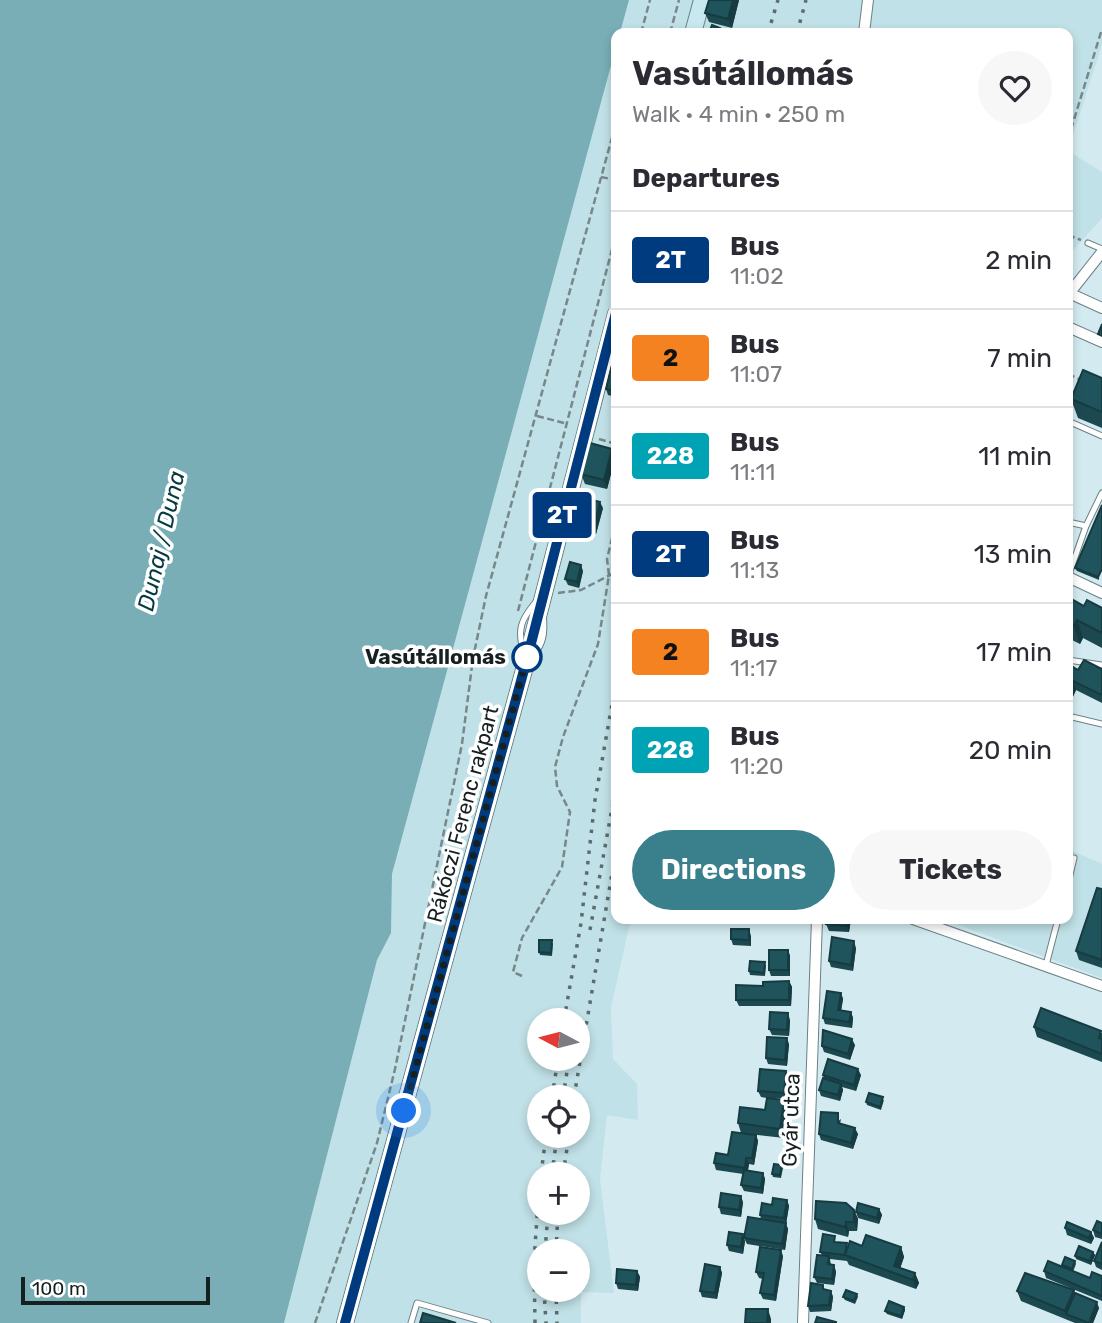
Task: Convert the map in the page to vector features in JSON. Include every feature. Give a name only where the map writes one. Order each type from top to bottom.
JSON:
[{"type":"street","points":[[694,28],[702,0]]},
{"type":"street","points":[[865,28],[868,0]]},
{"type":"street","points":[[1073,288],[1102,250]]},
{"type":"street","points":[[1073,296],[1102,308]]},
{"type":"street","points":[[1073,329],[1102,342]]},
{"type":"street","name":"Rákóczi Ferenc rakpart","points":[[345,1323],[527,659],[541,596],[611,333]]},
{"type":"street","points":[[1073,579],[1102,593]]},
{"type":"street","name":"Gyár utca","points":[[803,1323],[817,924]]},
{"type":"street","points":[[927,924],[1102,986]]},
{"type":"lane","points":[[1088,243],[1102,250]]},
{"type":"lane","points":[[1073,423],[1102,436]]},
{"type":"lane","points":[[1073,563],[1086,526],[1102,493]]},
{"type":"lane","points":[[1073,523],[1086,526]]},
{"type":"lane","points":[[527,659],[518,629],[522,617],[541,596]]},
{"type":"lane","points":[[1073,661],[1102,665]]},
{"type":"lane","points":[[1073,717],[1102,724]]},
{"type":"lane","points":[[1073,862],[1074,858]]},
{"type":"lane","points":[[1046,965],[1057,924]]},
{"type":"lane","points":[[411,1323],[417,1303],[488,1323]]},
{"type":"path","points":[[642,28],[650,0]]},
{"type":"path","points":[[671,28],[679,0]]},
{"type":"path","points":[[1073,123],[1102,29]]},
{"type":"path","points":[[314,1323],[377,1143],[395,1069],[462,744],[473,658],[486,596],[611,141]]},
{"type":"path","points":[[601,177],[611,179]]},
{"type":"path","points":[[1073,237],[1088,243]]},
{"type":"path","points":[[518,629],[517,612],[611,253]]},
{"type":"path","points":[[1073,376],[1090,384]]},
{"type":"path","points":[[537,416],[565,423]]},
{"type":"path","points":[[522,976],[513,972],[522,938],[562,867],[570,812],[557,786],[555,767],[562,737],[598,644],[609,575],[607,559],[611,543]]},
{"type":"path","points":[[541,596],[581,590],[609,575]]},
{"type":"shaded area","points":[[629,0],[1102,0],[1102,45],[1073,135],[1073,28],[621,28]]},
{"type":"shaded area","points":[[611,65],[611,924],[630,924],[611,1007],[613,1059],[637,1084],[638,1120],[607,1115],[600,1179],[614,1293],[590,1292],[590,1239],[527,1239],[527,1302],[581,1302],[581,1323],[284,1323],[377,960],[391,933],[392,874]]},
{"type":"shaded area","points":[[1073,154],[1102,172],[1102,218],[1073,250]]},
{"type":"shaded area","points":[[1073,851],[1102,864],[1102,978],[956,924],[1073,924]]},
{"type":"water","name":"Dunaj / Duna","points":[[0,0],[629,0],[621,28],[611,28],[611,65],[392,874],[391,933],[377,960],[284,1323],[0,1323]]},
{"type":"building","points":[[709,0],[733,0],[728,19],[705,13]]},
{"type":"building","points":[[611,367],[611,390],[606,389]]},
{"type":"building","points":[[1083,370],[1102,378],[1102,412],[1073,400]]},
{"type":"building","points":[[590,443],[611,449],[604,480],[581,474]]},
{"type":"building","points":[[588,499],[600,502],[594,527],[582,524]]},
{"type":"building","points":[[1102,505],[1102,569],[1098,577],[1075,568]]},
{"type":"building","points":[[570,562],[581,565],[577,582],[565,579]]},
{"type":"building","points":[[1073,600],[1084,606],[1087,600],[1102,608],[1102,633],[1077,620],[1074,626]]},
{"type":"building","points":[[1084,660],[1102,669],[1102,695],[1073,681],[1073,667],[1078,670]]},
{"type":"building","points":[[1097,888],[1102,889],[1102,960],[1076,951]]},
{"type":"building","points":[[731,929],[749,929],[749,940],[731,939]]},
{"type":"building","points":[[832,937],[854,941],[851,965],[829,961]]},
{"type":"building","points":[[539,940],[552,940],[551,953],[539,952]]},
{"type":"building","points":[[769,950],[788,950],[788,970],[769,970]]},
{"type":"building","points":[[750,961],[765,962],[764,973],[749,971]]},
{"type":"building","points":[[789,981],[789,1000],[736,1000],[736,985],[763,986],[763,982]]},
{"type":"building","points":[[827,991],[841,993],[838,1010],[851,1012],[849,1022],[823,1018]]},
{"type":"building","points":[[1041,1008],[1101,1031],[1099,1038],[1102,1039],[1102,1054],[1034,1027]]},
{"type":"building","points":[[770,1012],[788,1013],[787,1030],[769,1029]]},
{"type":"building","points":[[823,1030],[852,1039],[848,1054],[822,1046]]},
{"type":"building","points":[[767,1037],[787,1038],[785,1060],[766,1058]]},
{"type":"building","points":[[828,1059],[858,1069],[854,1085],[823,1075]]},
{"type":"building","points":[[760,1069],[786,1071],[784,1093],[758,1091]]},
{"type":"building","points":[[823,1078],[841,1084],[838,1095],[819,1090]]},
{"type":"building","points":[[869,1093],[883,1097],[880,1107],[866,1102]]},
{"type":"building","points":[[767,1098],[784,1100],[780,1129],[738,1123],[740,1107],[765,1110]]},
{"type":"building","points":[[821,1112],[838,1113],[838,1123],[855,1128],[851,1143],[819,1134]]},
{"type":"building","points":[[732,1132],[756,1135],[752,1158],[746,1158],[745,1168],[714,1163],[716,1153],[728,1155]]},
{"type":"building","points":[[774,1164],[782,1165],[780,1175],[772,1174]]},
{"type":"building","points":[[744,1170],[763,1173],[761,1188],[741,1185]]},
{"type":"building","points":[[721,1193],[741,1196],[739,1210],[719,1207]]},
{"type":"building","points":[[773,1198],[787,1200],[784,1218],[760,1215],[762,1203],[772,1205]]},
{"type":"building","points":[[816,1201],[846,1203],[854,1210],[854,1222],[846,1222],[845,1227],[815,1219]]},
{"type":"building","points":[[858,1203],[879,1209],[877,1218],[856,1212]]},
{"type":"building","points":[[748,1217],[786,1223],[782,1244],[744,1238]]},
{"type":"building","points":[[1097,1221],[1102,1223],[1102,1234],[1093,1230]]},
{"type":"building","points":[[1067,1222],[1091,1232],[1089,1238],[1065,1228]]},
{"type":"building","points":[[729,1232],[743,1234],[741,1247],[727,1245]]},
{"type":"building","points":[[823,1234],[835,1236],[834,1242],[847,1243],[845,1255],[820,1252]]},
{"type":"building","points":[[866,1235],[901,1247],[894,1266],[915,1273],[913,1280],[845,1255],[850,1241],[862,1246]]},
{"type":"building","points":[[1102,1242],[1102,1264],[1094,1261]]},
{"type":"building","points":[[1079,1246],[1093,1252],[1090,1261],[1075,1256]]},
{"type":"building","points":[[760,1247],[781,1250],[774,1295],[760,1293],[764,1273],[756,1272]]},
{"type":"building","points":[[817,1255],[829,1256],[828,1264],[834,1265],[832,1279],[814,1277]]},
{"type":"building","points":[[1065,1257],[1075,1261],[1072,1269],[1062,1265]]},
{"type":"building","points":[[1048,1261],[1090,1278],[1092,1272],[1102,1276],[1102,1296],[1044,1271]]},
{"type":"building","points":[[705,1264],[720,1267],[715,1293],[700,1291]]},
{"type":"building","points":[[617,1269],[637,1271],[636,1285],[616,1283]]},
{"type":"building","points":[[1025,1273],[1074,1290],[1065,1311],[1017,1291]]},
{"type":"building","points":[[811,1283],[823,1285],[823,1289],[831,1291],[829,1305],[808,1306]]},
{"type":"building","points":[[846,1290],[857,1294],[854,1301],[843,1297]]},
{"type":"building","points":[[1075,1293],[1097,1302],[1089,1323],[1066,1314]]},
{"type":"building","points":[[889,1301],[904,1307],[901,1316],[885,1311]]},
{"type":"building","points":[[746,1309],[768,1309],[767,1323],[745,1323]]},
{"type":"building","points":[[423,1313],[456,1323],[420,1323]]},
{"type":"building","points":[[817,1317],[836,1322],[836,1323],[815,1323]]},
{"type":"railway","points":[[770,28],[778,0]]},
{"type":"railway","points":[[798,28],[806,0]]},
{"type":"railway","points":[[566,1008],[581,923],[595,800],[611,710]]},
{"type":"railway","points":[[590,930],[611,814]]},
{"type":"railway","points":[[576,1085],[611,879]]},
{"type":"railway","points":[[554,1085],[556,1071]]},
{"type":"railway","points":[[565,1085],[567,1071]]},
{"type":"railway","points":[[543,1162],[544,1148]]},
{"type":"railway","points":[[554,1162],[555,1148]]},
{"type":"railway","points":[[565,1162],[567,1148]]},
{"type":"railway","points":[[535,1323],[536,1225]]},
{"type":"railway","points":[[546,1239],[547,1225]]},
{"type":"railway","points":[[557,1225],[557,1239]]},
{"type":"railway","points":[[545,1302],[546,1323]]},
{"type":"railway","points":[[556,1302],[557,1323]]},
{"type":"bus line","name":"2T","points":[[345,1323],[527,659],[611,331]]},
{"type":"place","name":"Vasútállomás","points":[[527,657]]},
{"type":"route","points":[[404,1111],[527,657]]}]
